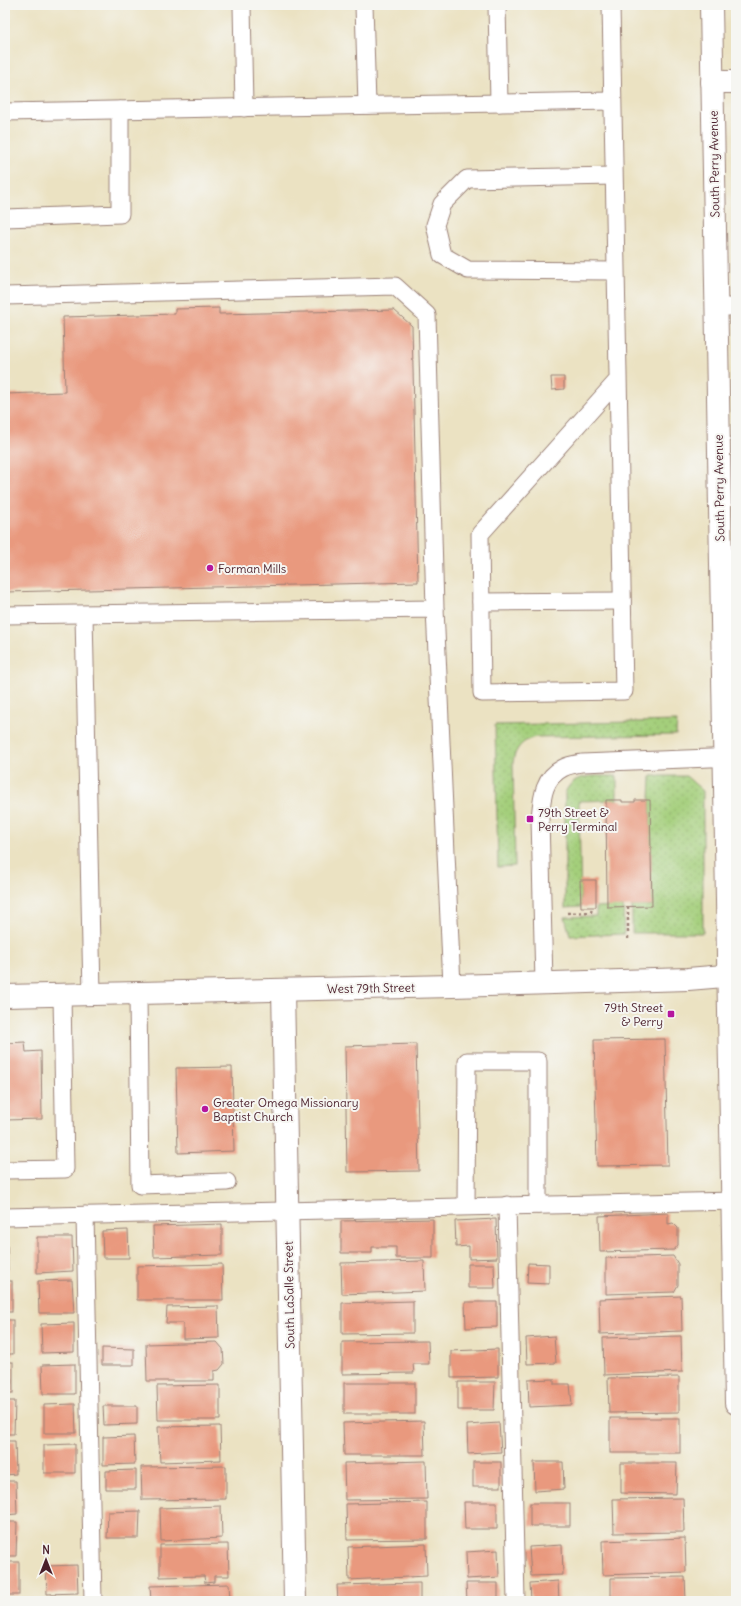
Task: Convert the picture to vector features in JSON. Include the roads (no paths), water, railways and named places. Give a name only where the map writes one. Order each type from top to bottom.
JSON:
[{"type":"street","name":"South Perry Avenue","points":[[711,5],[712,82],[726,307],[736,1403]]},
{"type":"street","points":[[712,82],[736,82]]},
{"type":"street","name":"West 79th Street","points":[[5,996],[452,986],[688,979],[732,976]]},
{"type":"street","name":"South LaSalle Street","points":[[283,990],[294,1601]]},
{"type":"lane","points":[[242,5],[244,108]]},
{"type":"lane","points":[[364,5],[367,105]]},
{"type":"lane","points":[[497,5],[499,103]]},
{"type":"lane","points":[[611,5],[613,176],[624,691],[482,693],[480,534],[617,380]]},
{"type":"lane","points":[[5,112],[612,102]]},
{"type":"lane","points":[[5,218],[120,214],[120,110]]},
{"type":"lane","points":[[613,176],[466,179],[442,204],[435,225],[442,255],[468,270],[615,271]]},
{"type":"lane","points":[[5,296],[395,286],[427,315],[435,609],[452,986]]},
{"type":"lane","points":[[481,602],[622,601]]},
{"type":"lane","points":[[5,615],[435,609]]},
{"type":"lane","points":[[84,615],[92,994]]},
{"type":"lane","points":[[544,983],[540,818],[542,794],[550,778],[564,768],[582,763],[730,758]]},
{"type":"lane","points":[[138,993],[140,1185],[227,1182]]},
{"type":"lane","points":[[5,1170],[66,1169],[62,995]]},
{"type":"lane","points":[[466,1206],[466,1061],[538,1061],[538,1205]]},
{"type":"lane","points":[[5,1217],[734,1201]]},
{"type":"lane","points":[[507,1206],[516,1601]]},
{"type":"lane","points":[[85,1215],[93,1601]]},
{"type":"place","name":"Forman Mills","points":[[210,568]]},
{"type":"place","name":"79th Street & Perry Terminal","points":[[530,819]]},
{"type":"place","name":"79th Street & Perry","points":[[671,1014]]},
{"type":"place","name":"Greater Omega Missionary Baptist Church","points":[[205,1109]]}]
